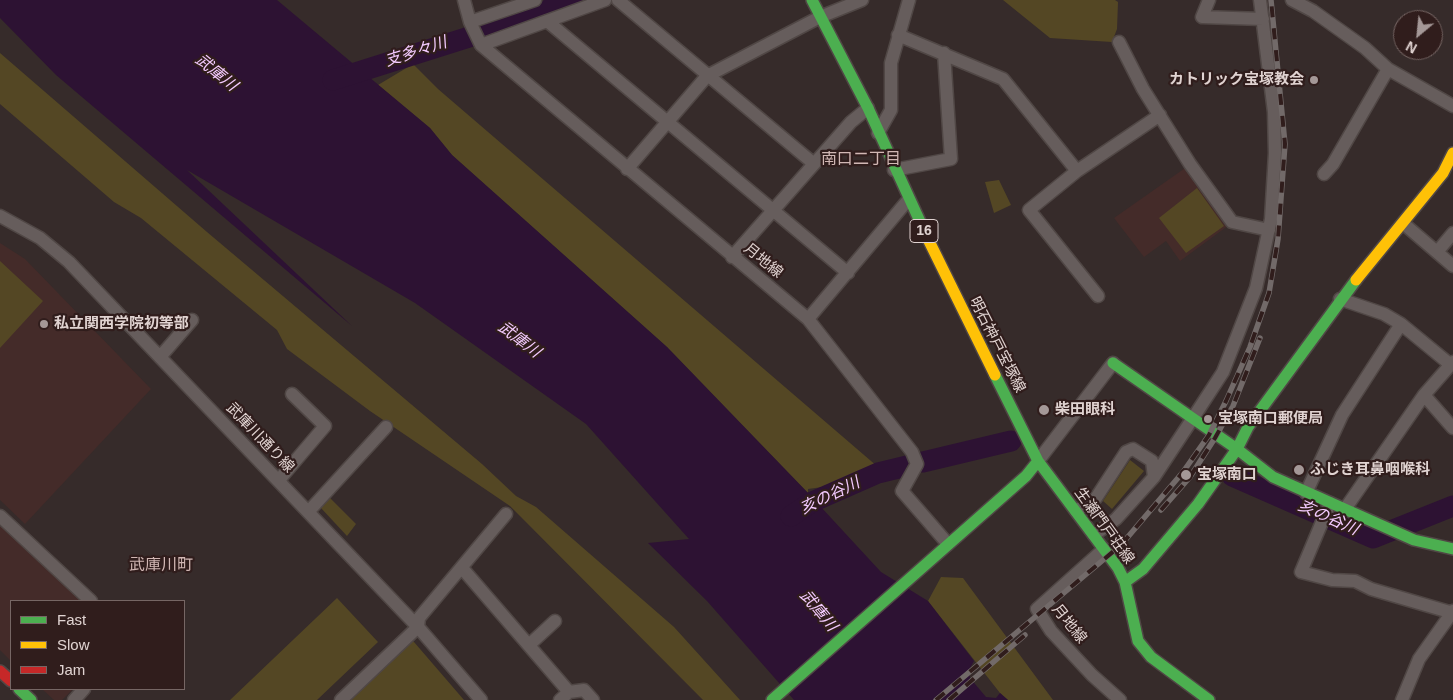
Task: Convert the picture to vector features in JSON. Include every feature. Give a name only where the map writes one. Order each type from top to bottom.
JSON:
[{"type":"main road","name":"明石神戸宝塚線","points":[[812,0],[868,108],[908,200],[1038,461]]},
{"type":"main road","points":[[1125,582],[1143,568],[1198,504],[1237,449],[1248,427],[1340,299],[1404,224],[1444,173],[1453,153]]},
{"type":"main road","points":[[1113,363],[1237,449],[1273,477],[1306,492],[1327,511],[1345,509],[1414,540],[1453,549]]},
{"type":"main road","points":[[772,700],[1026,476],[1038,461]]},
{"type":"main road","name":"生瀬門戸荘線","points":[[1038,461],[1094,535],[1125,582],[1138,641],[1151,657],[1209,700]]},
{"type":"main road","points":[[0,671],[10,680]]},
{"type":"main road","points":[[20,690],[31,700]]},
{"type":"street","points":[[464,0],[471,24],[480,43],[605,0]]},
{"type":"street","points":[[471,24],[535,0]]},
{"type":"street","points":[[618,0],[707,76],[814,163]]},
{"type":"street","points":[[627,169],[707,76],[820,17],[862,0]]},
{"type":"street","points":[[878,133],[891,110],[891,63],[909,0]]},
{"type":"street","points":[[1209,0],[1202,17],[1263,19]]},
{"type":"street","points":[[1094,535],[1116,519],[1154,477],[1193,418],[1223,372],[1256,288],[1269,230],[1275,186],[1275,120],[1260,0]]},
{"type":"street","points":[[1292,0],[1313,11],[1365,48],[1388,69],[1453,106]]},
{"type":"street","points":[[547,21],[848,273]]},
{"type":"street","points":[[898,35],[1004,79],[1077,171]]},
{"type":"street","points":[[1119,42],[1143,89],[1190,164],[1232,222],[1269,230]]},
{"type":"street","name":"月地線","points":[[480,43],[627,169],[808,319],[912,452],[917,464],[902,491],[945,546]]},
{"type":"street","points":[[894,170],[951,159],[944,53]]},
{"type":"street","points":[[1324,174],[1333,164],[1388,69]]},
{"type":"street","points":[[732,257],[851,122],[868,108]]},
{"type":"street","points":[[1098,296],[1029,210],[1077,171],[1160,115]]},
{"type":"street","points":[[808,319],[908,200]]},
{"type":"street","name":"武庫川通り線","points":[[0,216],[40,238],[68,262],[418,627],[481,700]]},
{"type":"street","points":[[1404,224],[1453,266]]},
{"type":"street","points":[[1437,252],[1453,233]]},
{"type":"street","points":[[1340,299],[1384,314],[1401,324],[1452,364],[1424,395],[1345,509]]},
{"type":"street","points":[[160,358],[192,320]]},
{"type":"street","points":[[1306,492],[1342,415],[1401,324]]},
{"type":"street","points":[[1038,461],[1113,363]]},
{"type":"street","points":[[279,480],[325,426],[292,394]]},
{"type":"street","points":[[1424,395],[1453,428]]},
{"type":"street","points":[[309,512],[386,427]]},
{"type":"street","points":[[1076,511],[1096,498],[1126,452],[1133,449],[1152,461],[1154,477]]},
{"type":"street","points":[[1327,511],[1301,572],[1332,580],[1354,581],[1371,589],[1453,612],[1419,660],[1402,700]]},
{"type":"street","points":[[341,700],[418,627],[419,618],[506,514]]},
{"type":"street","points":[[0,516],[90,600]]},
{"type":"street","name":"月地線","points":[[1104,549],[1037,609],[1051,631],[1092,675],[1120,700]]},
{"type":"street","points":[[462,568],[529,645],[564,696],[584,690],[593,700]]},
{"type":"street","points":[[529,645],[555,621]]},
{"type":"street","points":[[74,700],[83,690]]},
{"type":"shaded area","points":[[1003,0],[1115,0],[1118,2],[1117,29],[1112,42],[1050,38]]},
{"type":"shaded area","points":[[0,53],[207,232],[482,464],[516,496],[536,507],[674,627],[740,700],[703,700],[510,506],[370,411],[287,349],[277,330],[141,218],[114,202],[0,104]]},
{"type":"shaded area","points":[[413,64],[438,89],[878,467],[845,478],[837,485],[808,489],[808,493],[667,347],[452,155],[430,128],[378,85]]},
{"type":"shaded area","points":[[1188,166],[1229,225],[1180,261],[1166,241],[1144,257],[1114,218]]},
{"type":"shaded area","points":[[999,180],[1011,205],[994,213],[985,182]]},
{"type":"shaded area","points":[[1197,188],[1224,226],[1186,253],[1159,218]]},
{"type":"shaded area","name":"私立関西学院初等部","points":[[0,243],[25,259],[151,389],[25,524],[0,500]]},
{"type":"shaded area","points":[[0,261],[43,301],[0,348]]},
{"type":"shaded area","points":[[1130,460],[1144,471],[1112,509],[1103,501]]},
{"type":"shaded area","points":[[330,498],[356,524],[347,536],[321,508]]},
{"type":"shaded area","points":[[0,522],[82,600],[10,600],[10,660],[0,650]]},
{"type":"shaded area","points":[[941,577],[963,578],[1053,700],[1008,700],[1000,693],[928,601]]},
{"type":"shaded area","points":[[337,598],[378,642],[317,700],[230,700]]},
{"type":"shaded area","points":[[409,639],[414,642],[464,700],[346,700]]},
{"type":"shaded area","points":[[43,690],[72,690],[62,700],[54,700]]},
{"type":"water","name":"武庫川","points":[[0,0],[277,0],[430,128],[452,155],[667,347],[808,493],[881,572],[928,601],[974,661],[969,670],[970,678],[986,697],[996,698],[1000,693],[1008,700],[794,700],[707,601],[648,543],[689,539],[586,424],[415,303],[187,170],[352,326],[56,75],[0,18]]},
{"type":"waterway","name":"支多々川","points":[[333,80],[466,38],[577,0]]},
{"type":"waterway","name":"亥の谷川","points":[[923,462],[1011,441]]},
{"type":"waterway","name":"亥の谷川","points":[[791,516],[812,502],[878,473],[907,466]]},
{"type":"waterway","name":"亥の谷川","points":[[1232,476],[1373,538],[1453,506]]},
{"type":"railway","points":[[936,700],[1121,545],[1183,472],[1209,435],[1226,401],[1250,347],[1269,293],[1278,239],[1285,144],[1271,0]]},
{"type":"railway","points":[[1161,510],[1190,477],[1215,438],[1233,406],[1260,338]]},
{"type":"railway","points":[[949,700],[1025,635]]},
{"type":"traffic: fast","points":[[812,0],[868,108],[928,239]]},
{"type":"traffic: fast","points":[[1125,582],[1143,569],[1198,504],[1237,449],[1248,427],[1356,280]]},
{"type":"traffic: fast","points":[[1113,363],[1237,449],[1273,477],[1414,540],[1453,549]]},
{"type":"traffic: fast","points":[[772,700],[1026,476],[1038,461],[995,375]]},
{"type":"traffic: fast","points":[[1038,461],[1118,568],[1125,582],[1138,641],[1151,657],[1209,700]]},
{"type":"traffic: fast","points":[[20,690],[31,700]]},
{"type":"traffic: slow","points":[[1356,280],[1443,173],[1453,153]]},
{"type":"traffic: slow","points":[[928,239],[995,375]]},
{"type":"traffic: jam","points":[[0,671],[10,680]]},
{"type":"place","name":"カトリック宝塚教会","points":[[1314,80]]},
{"type":"place","name":"私立関西学院初等部","points":[[44,324]]},
{"type":"place","name":"柴田眼科","points":[[1044,410]]},
{"type":"place","name":"宝塚南口郵便局","points":[[1208,419]]},
{"type":"place","name":"ふじき耳鼻咽喉科","points":[[1299,470]]},
{"type":"place","name":"宝塚南口","points":[[1186,475]]},
{"type":"district","name":"南口二丁目","points":[[861,160]]},
{"type":"district","name":"武庫川町","points":[[161,566]]}]
